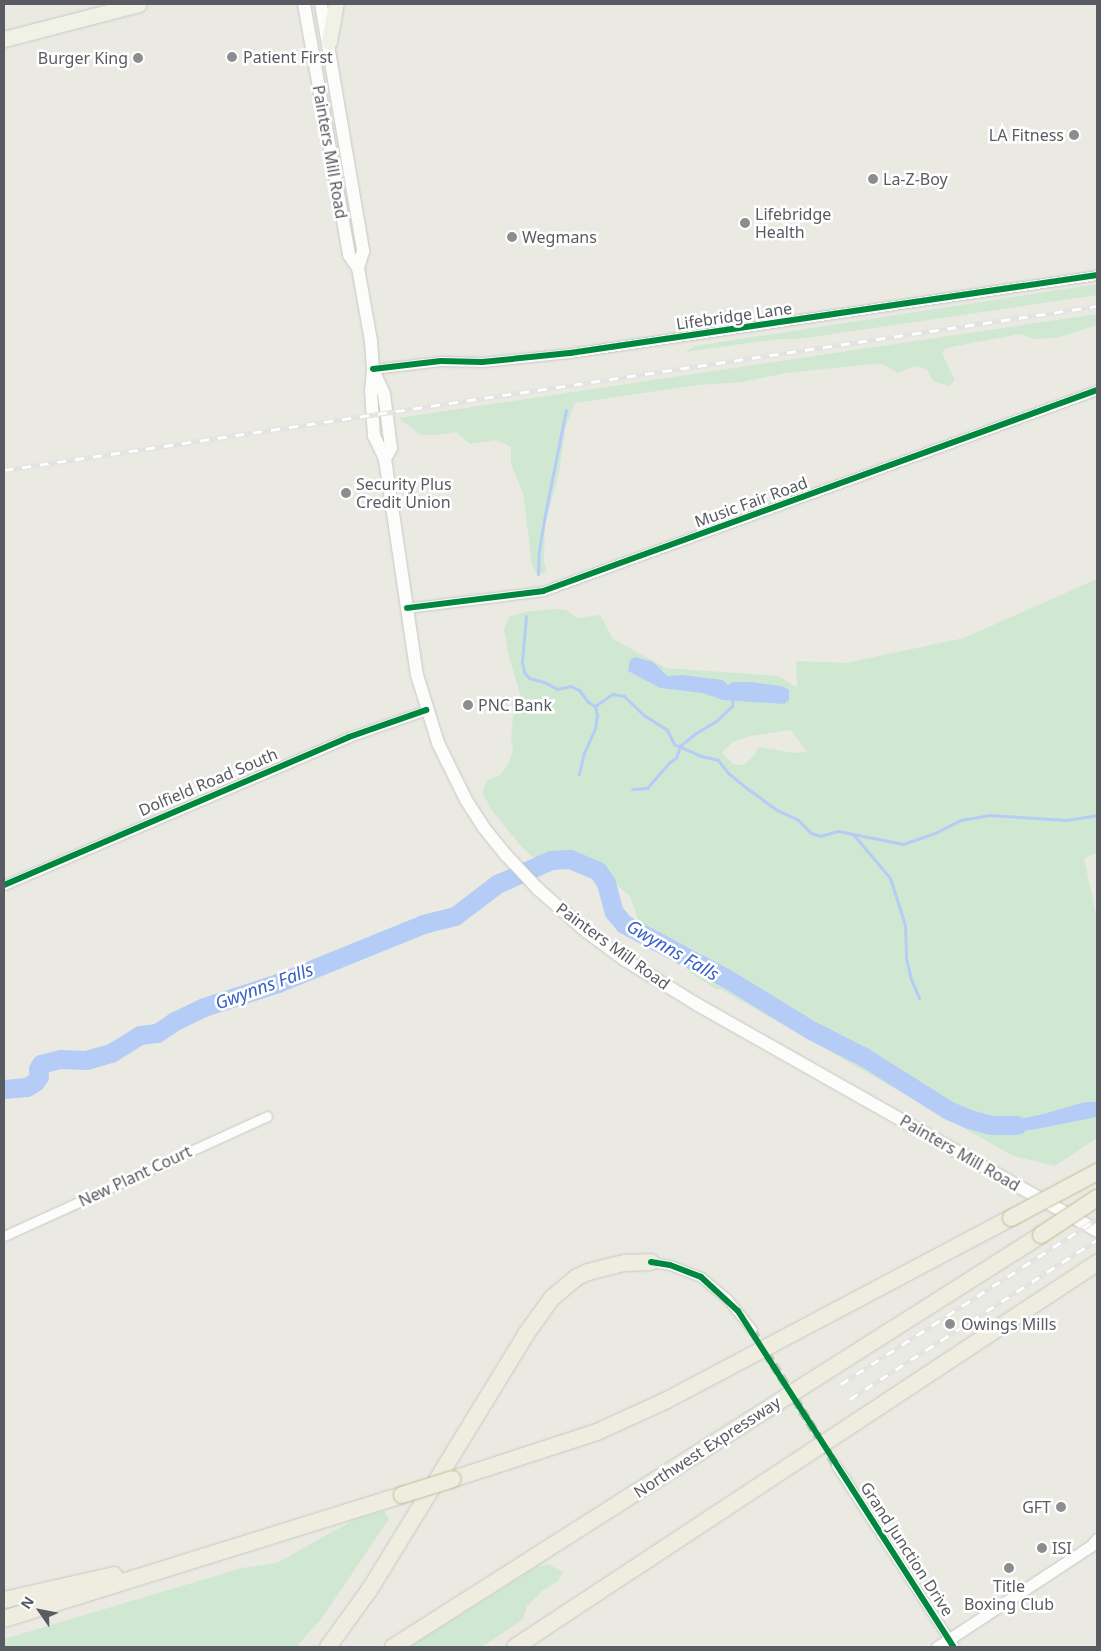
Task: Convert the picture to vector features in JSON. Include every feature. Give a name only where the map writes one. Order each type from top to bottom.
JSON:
[{"type":"highway","points":[[4,1619],[453,1479],[597,1432],[667,1400],[1097,1172]]},
{"type":"highway","name":"Northwest Expressway","points":[[393,1647],[1097,1198]]},
{"type":"highway","points":[[328,1647],[370,1589],[526,1334],[552,1298],[577,1277],[588,1272],[625,1263],[651,1262]]},
{"type":"highway","points":[[515,1647],[1096,1264]]},
{"type":"highway","points":[[4,1600],[223,1551]]},
{"type":"main road","points":[[4,39],[140,4]]},
{"type":"main road","name":"Painters Mill Road","points":[[304,4],[349,255],[358,268],[371,341],[373,369],[371,390],[374,436],[385,459],[417,675],[426,710],[438,743],[466,800],[484,828],[538,889],[587,932],[662,984],[1097,1231]]},
{"type":"main road","name":"Painters Mill Road","points":[[321,4],[329,42],[335,93],[355,194],[363,251],[358,268]]},
{"type":"main road","points":[[329,42],[336,4]]},
{"type":"street","name":"Lifebridge Lane","points":[[373,369],[441,361],[482,362],[570,353],[1097,275]]},
{"type":"street","name":"Music Fair Road","points":[[407,608],[543,591],[1097,390]]},
{"type":"street","name":"Dolfield Road South","points":[[4,885],[348,737],[426,710]]},
{"type":"street","name":"New Plant Court","points":[[4,1236],[267,1116]]},
{"type":"street","points":[[651,1262],[670,1265],[701,1277],[728,1300],[752,1330]]},
{"type":"street","name":"Grand Junction Drive","points":[[836,1466],[952,1643]]},
{"type":"street","points":[[937,1647],[952,1643],[1095,1543]]},
{"type":"green space","points":[[1097,284],[1097,295],[799,339],[778,339],[685,352],[695,346]]},
{"type":"green space","points":[[1097,314],[1097,325],[1056,338],[1036,339],[1019,334],[946,348],[942,353],[955,380],[949,386],[933,381],[927,369],[914,366],[898,373],[882,364],[873,364],[786,373],[742,382],[698,385],[575,403],[566,426],[559,472],[545,526],[544,562],[547,572],[541,574],[535,572],[532,565],[523,493],[511,464],[511,447],[496,440],[470,444],[456,432],[439,435],[421,435],[398,418]]},
{"type":"green space","points":[[1097,579],[1097,853],[1084,858],[1097,919],[1097,1138],[1055,1166],[1013,1156],[689,972],[713,963],[701,953],[650,930],[639,922],[630,896],[587,860],[574,855],[537,861],[521,846],[493,812],[482,793],[487,780],[500,775],[508,764],[513,751],[511,737],[514,709],[521,697],[509,657],[504,630],[509,617],[523,612],[553,609],[566,610],[577,618],[600,615],[613,639],[666,668],[778,676],[797,687],[796,661],[846,663],[964,638]],"holes":[[[664,670],[668,676],[728,685],[781,686],[752,701],[723,700],[702,693],[660,688],[628,671]],[[791,730],[807,752],[796,753],[758,747],[754,756],[743,765],[733,764],[722,752],[733,742],[750,736]]]},
{"type":"green space","points":[[384,1511],[389,1519],[322,1618],[296,1647],[4,1647],[4,1639],[242,1568],[277,1563],[355,1519]]},
{"type":"green space","points":[[550,1565],[563,1572],[558,1581],[542,1591],[527,1606],[523,1619],[482,1647],[409,1647],[538,1566]]},
{"type":"water","points":[[635,657],[653,662],[668,676],[682,675],[723,680],[728,685],[733,682],[751,682],[781,686],[789,690],[789,700],[784,704],[723,700],[702,693],[660,688],[628,671],[630,660]]},
{"type":"water","points":[[1085,1102],[1097,1102],[1097,1117],[1031,1130],[1000,1132],[991,1125],[999,1120],[1016,1120]]},
{"type":"waterway","points":[[538,574],[539,550],[566,410]]},
{"type":"waterway","points":[[526,616],[522,662],[524,672],[529,678],[544,682],[557,689],[571,686],[579,690],[588,702],[595,706],[612,694],[624,696],[645,716],[667,730],[674,744],[701,756],[718,760],[728,773],[748,789],[777,810],[798,820],[811,833],[820,836],[838,831],[903,844],[935,833],[961,820],[989,815],[1066,820],[1097,815]]},
{"type":"waterway","points":[[632,789],[647,788],[670,762],[676,758],[680,746],[696,733],[716,721],[732,706],[733,697]]},
{"type":"waterway","points":[[579,774],[584,753],[595,728],[597,716],[595,706]]},
{"type":"waterway","points":[[853,834],[890,878],[905,925],[906,958],[911,979],[919,998]]},
{"type":"waterway","name":"Gwynns Falls","points":[[4,1089],[27,1087],[35,1082],[39,1076],[38,1069],[41,1064],[60,1059],[86,1060],[111,1053],[140,1035],[157,1033],[175,1021],[204,1007],[278,983],[423,924],[455,916],[497,884],[551,860],[570,859],[598,871],[606,883],[614,912],[624,924],[726,978],[811,1030],[864,1057],[948,1110],[969,1119],[991,1125],[1017,1125]]},
{"type":"tunnel","points":[[752,1330],[836,1465]]},
{"type":"railway","points":[[4,470],[1097,306]]},
{"type":"railway","points":[[841,1384],[1097,1219]]},
{"type":"railway","points":[[850,1399],[1097,1240]]},
{"type":"cycle path","points":[[373,369],[441,361],[482,362],[570,353],[1097,275]]},
{"type":"cycle path","points":[[407,608],[543,591],[1097,390]]},
{"type":"cycle path","points":[[4,885],[349,737],[426,710]]},
{"type":"cycle path","points":[[651,1262],[670,1265],[701,1277],[738,1311],[954,1647]]},
{"type":"place","name":"Patient First","points":[[232,57]]},
{"type":"place","name":"Burger King","points":[[138,58]]},
{"type":"place","name":"LA Fitness","points":[[1074,135]]},
{"type":"place","name":"La-Z-Boy","points":[[873,179]]},
{"type":"place","name":"Lifebridge Health","points":[[745,223]]},
{"type":"place","name":"Wegmans","points":[[512,237]]},
{"type":"place","name":"Security Plus Credit Union","points":[[346,493]]},
{"type":"place","name":"PNC Bank","points":[[468,705]]},
{"type":"place","name":"Owings Mills","points":[[950,1324]]},
{"type":"place","name":"GFT","points":[[1061,1507]]},
{"type":"place","name":"ISI","points":[[1042,1548]]},
{"type":"place","name":"Title Boxing Club","points":[[1009,1568]]}]
